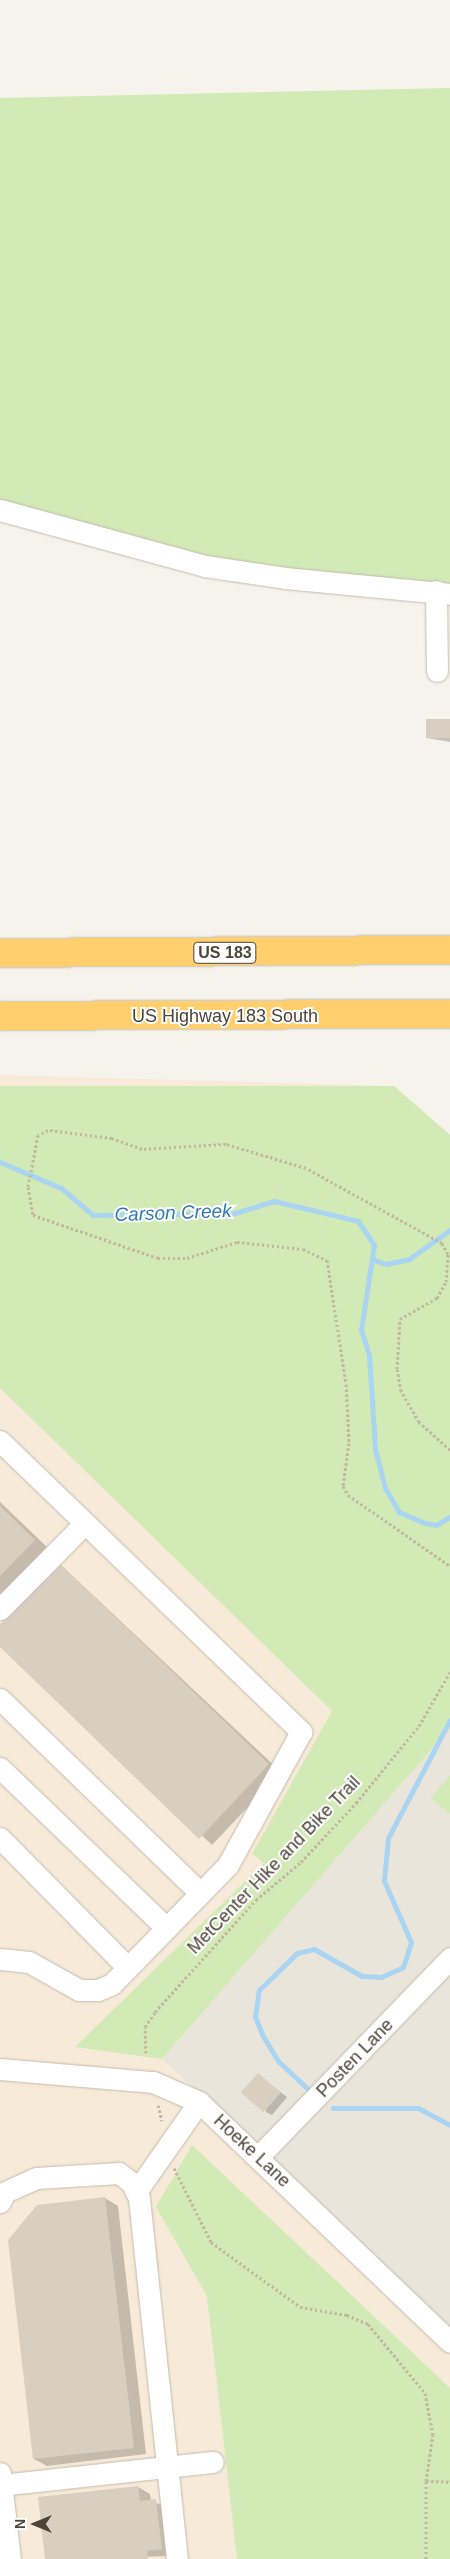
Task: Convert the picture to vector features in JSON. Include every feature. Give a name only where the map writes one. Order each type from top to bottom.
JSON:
[{"type":"highway","name":"US 183","points":[[0,953],[450,950]]},
{"type":"highway","name":"US Highway 183 South","points":[[0,1016],[450,1014]]},
{"type":"street","points":[[0,510],[205,566],[285,578],[443,593],[437,671]]},
{"type":"street","points":[[0,1441],[301,1732],[228,1865],[112,1984],[98,1990],[79,1990],[29,1962],[0,1959]]},
{"type":"street","points":[[0,1609],[85,1523]]},
{"type":"street","points":[[0,1699],[200,1893]]},
{"type":"street","points":[[4,1782],[166,1928]]},
{"type":"street","points":[[0,1838],[128,1968]]},
{"type":"street","name":"Posten Lane","points":[[259,2156],[450,1958]]},
{"type":"street","name":"Hoeke Lane","points":[[0,2068],[152,2082],[199,2102],[259,2156],[450,2342]]},
{"type":"street","points":[[136,2192],[199,2102]]},
{"type":"street","points":[[0,2202],[5,2192],[36,2178],[119,2173],[136,2192],[177,2559]]},
{"type":"street","points":[[10,2559],[0,2481],[213,2462]]},
{"type":"path","points":[[450,1450],[419,1422],[401,1391],[397,1369],[400,1319],[437,1298],[446,1282],[448,1254],[442,1243],[426,1231],[306,1168],[226,1144],[142,1149],[112,1138],[48,1130],[38,1134],[28,1187],[34,1216],[125,1250],[158,1258],[188,1258],[237,1242],[303,1249],[327,1260],[346,1384],[349,1443],[343,1486],[348,1496],[450,1566]]},
{"type":"path","name":"MetCenter Hike and Bike Trail","points":[[146,2054],[145,2027],[156,2012],[256,1900],[301,1862],[356,1803],[440,1696],[450,1672]]},
{"type":"path","points":[[174,2170],[211,2242],[239,2266],[300,2307],[347,2315],[368,2324],[414,2376],[425,2393],[433,2434],[426,2480],[426,2559]]},
{"type":"path","points":[[426,2480],[450,2482]]},
{"type":"shaded area","points":[[0,1075],[394,1086],[450,1135],[450,1728],[162,2059],[450,2347],[450,2559],[0,2559]]},
{"type":"shaded area","points":[[450,1728],[450,2335],[162,2059]]},
{"type":"green space","points":[[450,88],[450,589],[206,561],[0,505],[0,98]]},
{"type":"green space","points":[[0,1086],[394,1086],[450,1135],[450,1728],[162,2059],[75,2047],[264,1863],[252,1854],[332,1711],[0,1388]]},
{"type":"green space","points":[[450,1775],[450,1814],[431,1798]]},
{"type":"green space","points":[[192,2145],[450,2388],[450,2559],[237,2559],[207,2296],[156,2207]]},
{"type":"building","points":[[426,719],[450,719],[450,738],[426,738]]},
{"type":"building","points":[[0,1506],[35,1540],[0,1576]]},
{"type":"building","points":[[61,1565],[269,1764],[199,1839],[0,1647],[0,1624]]},
{"type":"building","points":[[258,2073],[281,2093],[264,2112],[241,2093]]},
{"type":"building","points":[[105,2197],[134,2448],[33,2459],[8,2240],[37,2205]]},
{"type":"building","points":[[138,2486],[140,2501],[156,2499],[162,2549],[147,2551],[148,2559],[45,2559],[38,2497]]},
{"type":"waterway","name":"Carson Creek","points":[[0,1162],[61,1188],[93,1215],[235,1213],[274,1201],[358,1221],[374,1245],[361,1330],[369,1355],[375,1449],[385,1488],[399,1512],[425,1523],[436,1525],[450,1517]]},
{"type":"waterway","points":[[372,1259],[386,1264],[409,1259],[450,1230]]},
{"type":"waterway","name":"Carson Creek","points":[[308,2089],[278,2061],[262,2034],[255,2017],[259,1990],[297,1953],[314,1949],[362,1976],[381,1977],[403,1967],[411,1942],[384,1881],[388,1838],[450,1720]]},
{"type":"waterway","name":"Carson Creek","points":[[333,2108],[418,2108],[450,2125]]}]
